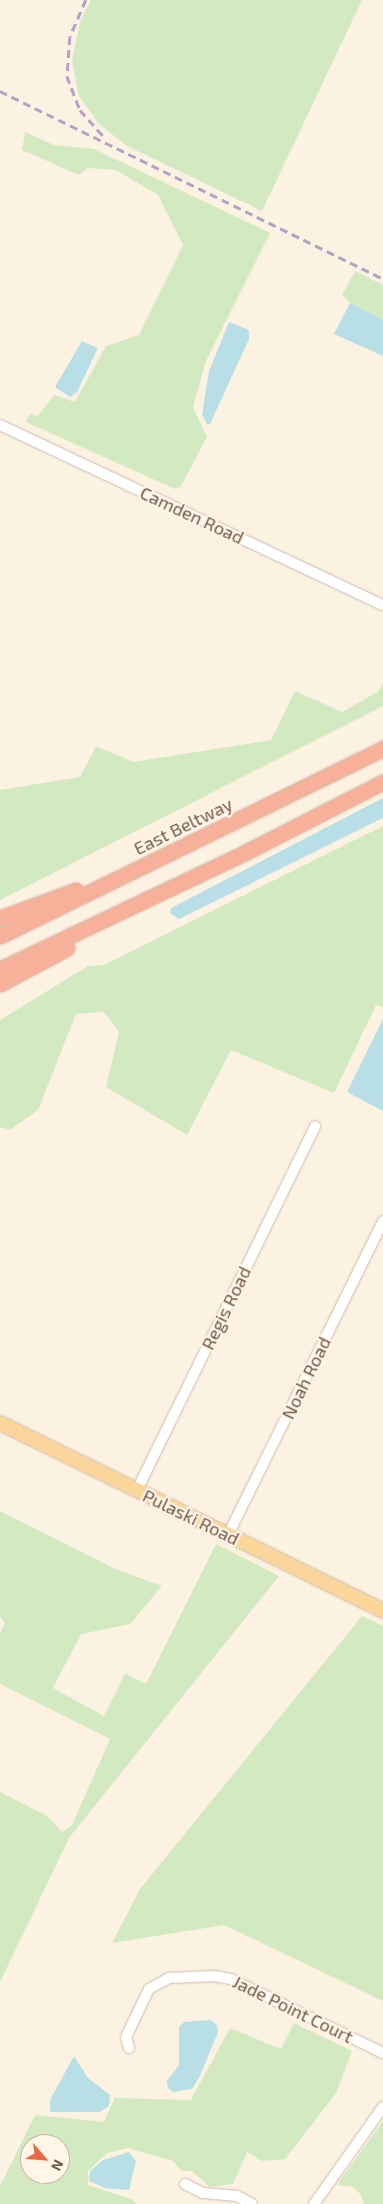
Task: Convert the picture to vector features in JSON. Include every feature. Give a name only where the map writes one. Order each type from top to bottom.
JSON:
[{"type":"highway","name":"East Beltway","points":[[0,936],[383,748]]},
{"type":"highway","points":[[0,984],[246,852],[383,782]]},
{"type":"highway","points":[[0,969],[246,852]]},
{"type":"highway","points":[[0,918],[159,858]]},
{"type":"main road","name":"Pulaski Road","points":[[0,1423],[383,1611]]},
{"type":"street","name":"Camden Road","points":[[0,426],[383,605]]},
{"type":"street","name":"Regis Road","points":[[137,1490],[314,1126]]},
{"type":"street","name":"Noah Road","points":[[228,1535],[383,1221]]},
{"type":"street","name":"Jade Point Court","points":[[129,2048],[126,2037],[149,1989],[169,1978],[214,1976],[231,1979],[383,2053]]},
{"type":"street","points":[[314,2204],[383,2107]]},
{"type":"street","points":[[185,2184],[203,2193],[237,2196],[252,2204]]},
{"type":"green space","points":[[91,0],[362,0],[262,211],[127,146],[99,124],[79,96],[72,61],[80,22]]},
{"type":"green space","points":[[25,132],[54,145],[94,149],[270,233],[206,361],[193,407],[207,437],[181,486],[175,489],[26,422],[30,414],[38,416],[54,395],[75,402],[106,346],[139,335],[183,245],[158,195],[116,170],[88,168],[79,175],[22,150]]},
{"type":"green space","points":[[355,271],[383,285],[383,320],[350,303],[342,295]]},
{"type":"green space","points":[[383,683],[383,706],[0,900],[0,790],[80,777],[96,746],[133,762],[271,740],[295,691],[342,712],[379,691]]},
{"type":"green space","points":[[383,826],[383,1007],[376,1005],[334,1093],[231,1050],[187,1135],[106,1087],[119,1032],[104,1012],[76,1014],[38,1110],[10,1130],[0,1127],[0,1020],[88,966],[104,965]]},
{"type":"green space","points":[[0,1511],[115,1569],[162,1586],[130,1624],[81,1634],[53,1688],[104,1716],[125,1673],[146,1684],[216,1544],[279,1576],[69,1838],[0,1982],[0,1792],[47,1816],[62,1832],[72,1825],[110,1739],[0,1684],[0,1633],[5,1623],[0,1617]]},
{"type":"green space","points":[[362,1616],[383,1626],[383,2001],[224,1925],[112,1943],[140,1889]]},
{"type":"green space","points":[[294,2023],[352,2051],[336,2093],[285,2159],[262,2161],[247,2152],[233,2184],[210,2187],[192,2171],[182,2171],[173,2161],[128,2148],[107,2153],[88,2171],[88,2185],[131,2199],[137,2204],[0,2204],[0,2186],[20,2145],[20,2184],[70,2184],[70,2134],[26,2134],[35,2115],[104,2122],[115,2098],[191,2100],[230,2028],[281,2049]]},
{"type":"green space","points":[[383,2121],[383,2204],[364,2204],[361,2195],[353,2187],[337,2185]]},
{"type":"water","points":[[350,303],[383,320],[383,356],[334,334]]},
{"type":"water","points":[[229,322],[249,330],[249,339],[210,424],[207,424],[202,415],[209,371]]},
{"type":"water","points":[[82,341],[98,348],[77,392],[70,397],[55,387]]},
{"type":"water","points":[[383,798],[383,818],[179,919],[170,913],[171,908]]},
{"type":"water","points":[[383,1019],[383,1111],[347,1092]]},
{"type":"water","points":[[210,2020],[217,2025],[218,2032],[200,2076],[192,2089],[173,2092],[168,2088],[167,2081],[179,2065],[179,2027],[184,2022]]},
{"type":"water","points":[[74,2056],[88,2078],[110,2095],[109,2106],[100,2112],[50,2112],[50,2100]]},
{"type":"water","points":[[129,2152],[136,2161],[129,2190],[105,2188],[89,2181],[90,2171],[103,2160]]},
{"type":"railway","points":[[86,0],[70,37],[67,76],[80,110],[104,137]]},
{"type":"railway","points":[[0,91],[383,279]]}]
